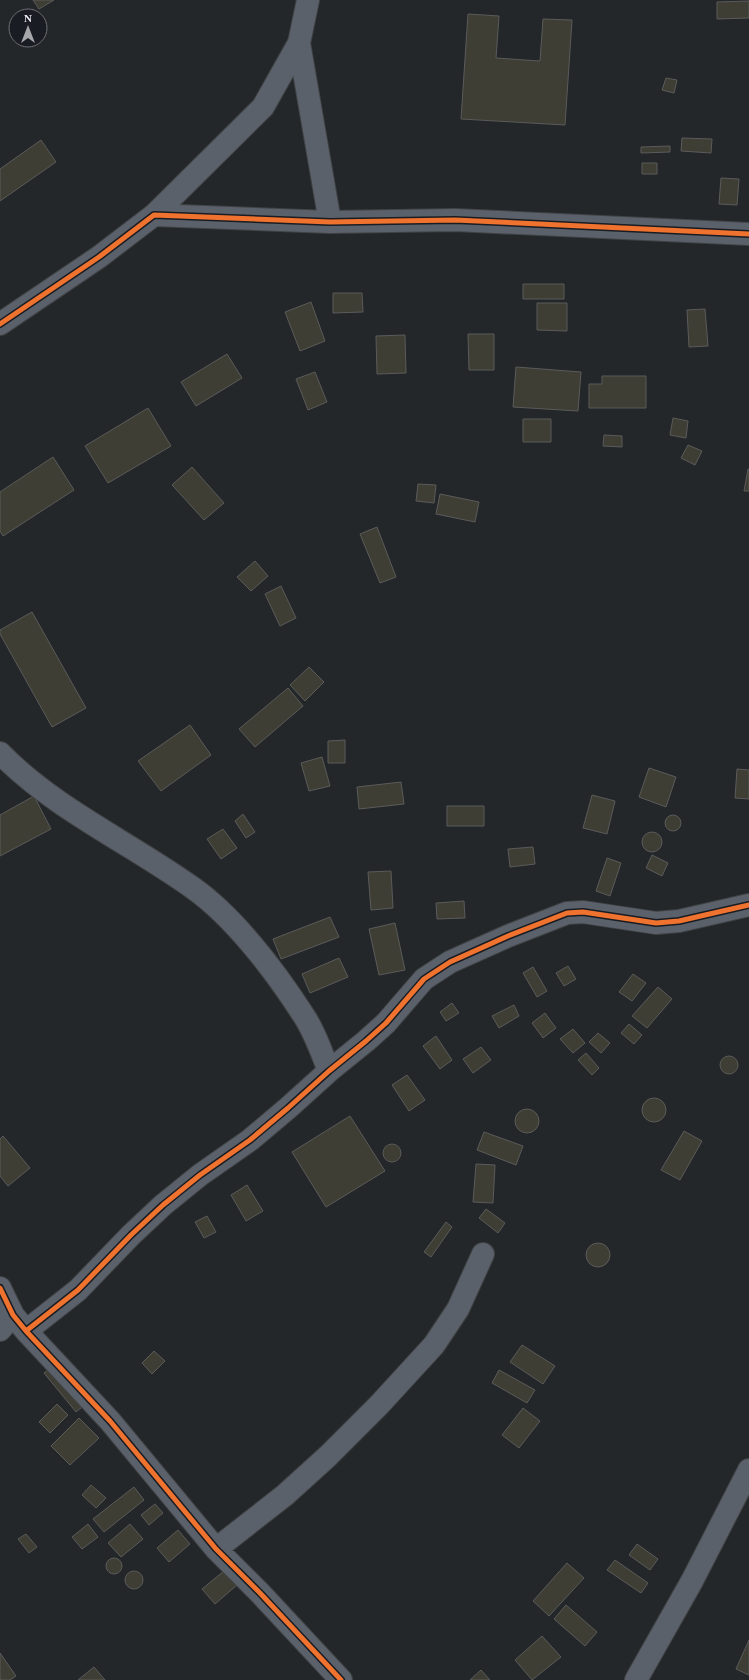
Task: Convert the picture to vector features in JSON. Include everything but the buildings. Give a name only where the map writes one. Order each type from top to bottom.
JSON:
[{"type":"street","points":[[0,324],[99,257],[154,215],[263,107],[299,43],[308,0]]},
{"type":"street","points":[[299,43],[330,222]]},
{"type":"street","points":[[154,215],[330,222],[455,220],[749,234]]},
{"type":"street","points":[[0,753],[54,800],[194,888],[220,910],[264,961],[303,1014],[329,1071]]},
{"type":"street","points":[[13,1325],[78,1290],[131,1234],[163,1205],[200,1175],[250,1140],[329,1071],[366,1042],[386,1023],[424,979],[450,962],[567,913],[583,912],[656,922],[679,921],[749,905]]},
{"type":"street","points":[[216,1549],[285,1495],[328,1456],[379,1405],[434,1346],[458,1309],[483,1254]]},
{"type":"street","points":[[0,1288],[13,1325],[110,1422],[216,1549],[260,1593],[341,1680]]},
{"type":"street","points":[[636,1680],[692,1580],[749,1470]]},
{"type":"cycle path","points":[[0,324],[99,257],[154,215],[330,222],[455,220],[749,234]]},
{"type":"cycle path","points":[[26,1331],[78,1290],[131,1235],[163,1205],[200,1175],[250,1140],[288,1108],[386,1023],[424,979],[450,962],[508,936],[567,913],[583,912],[656,923],[679,921],[749,905]]},
{"type":"cycle path","points":[[0,1288],[13,1315],[26,1331],[110,1421],[216,1549],[260,1593],[341,1680]]}]
